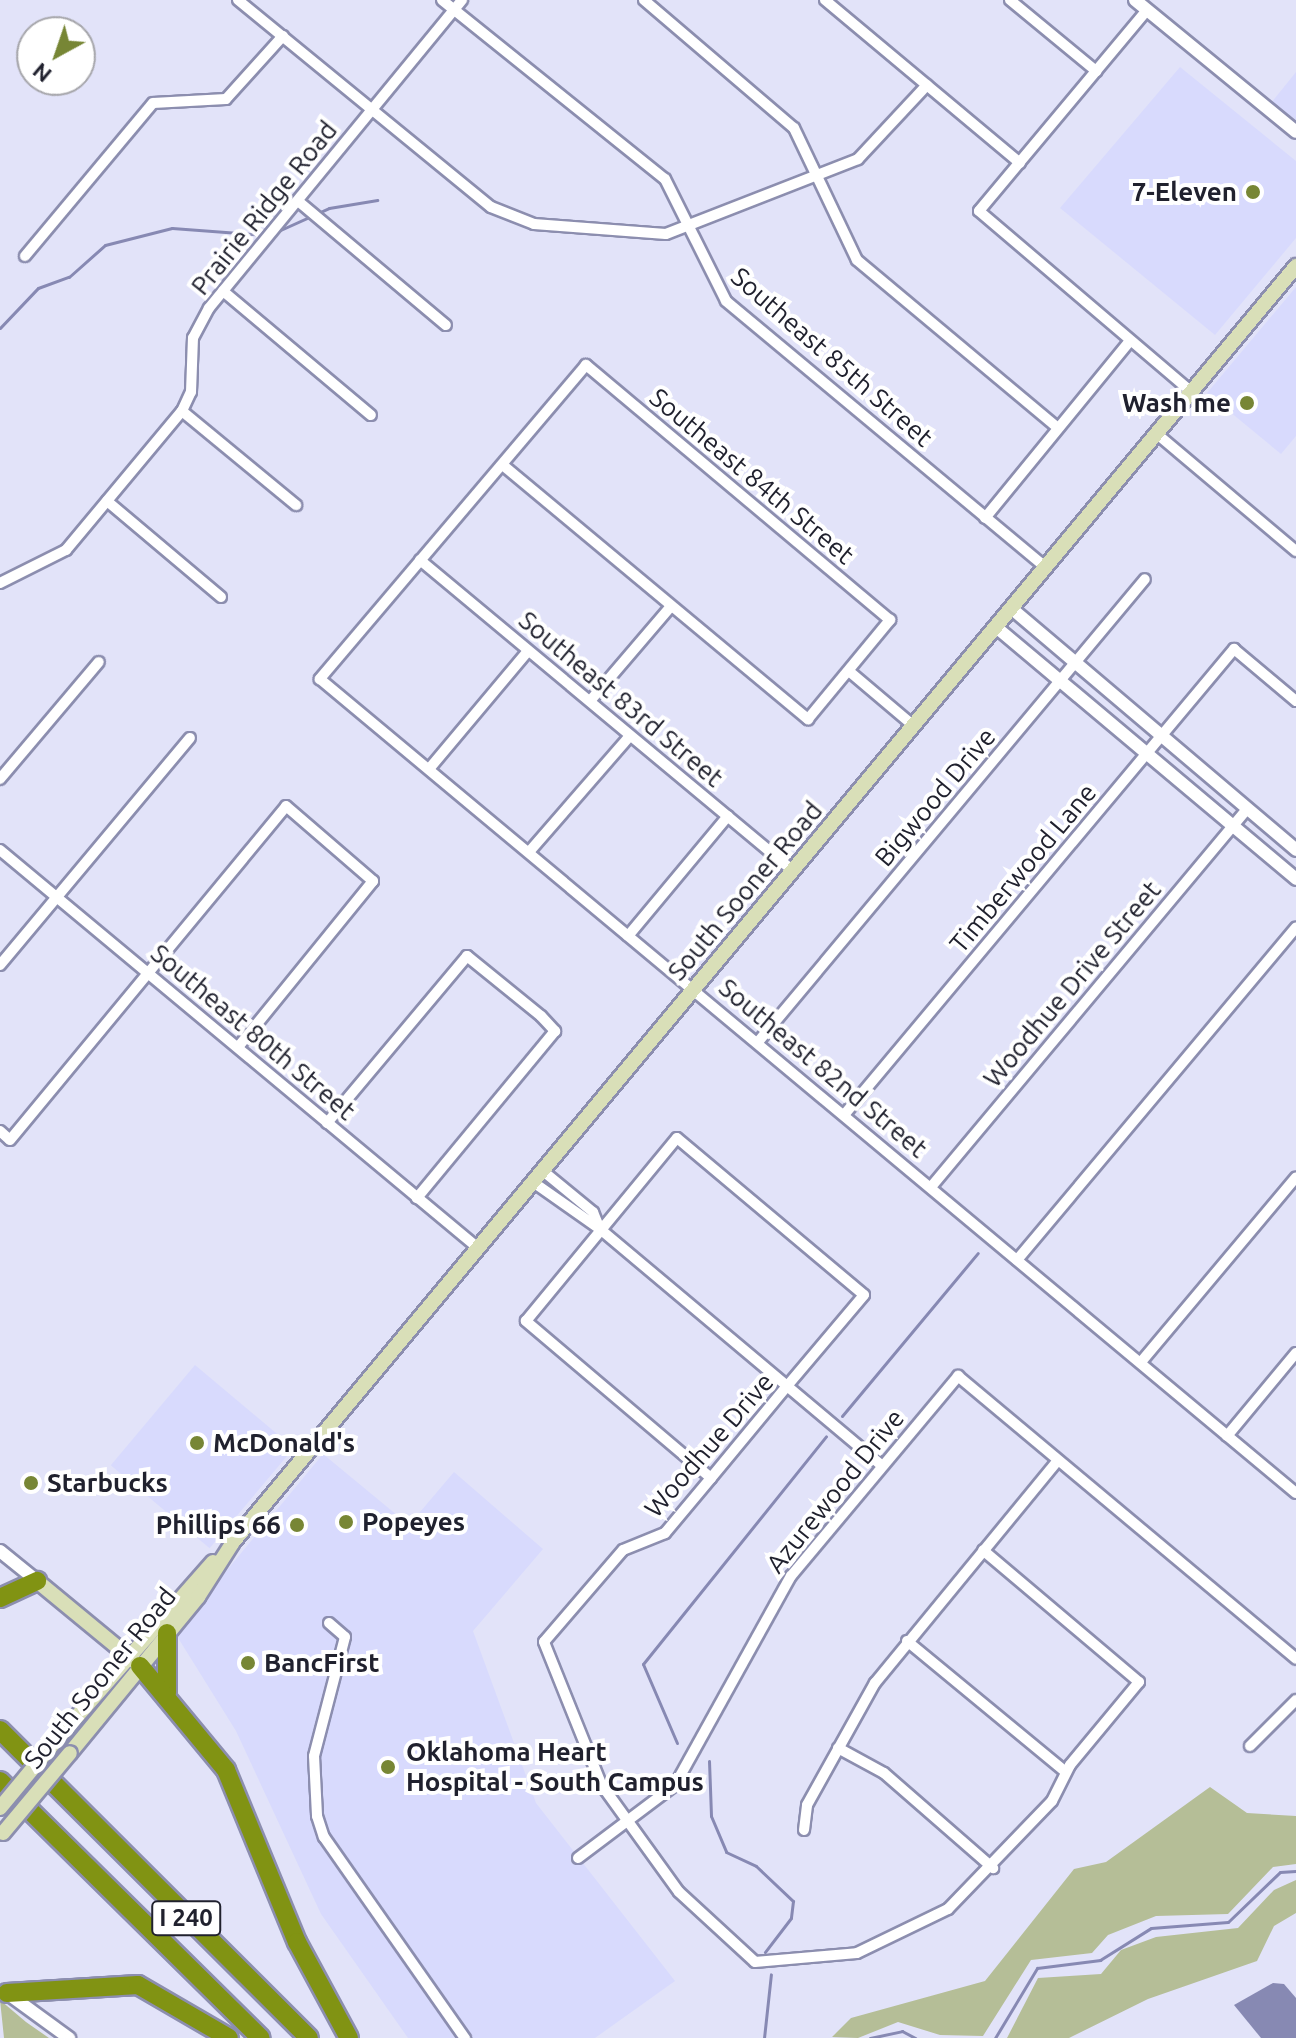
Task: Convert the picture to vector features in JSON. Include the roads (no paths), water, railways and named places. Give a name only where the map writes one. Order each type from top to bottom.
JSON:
[{"type":"highway","points":[[0,1598],[37,1581]]},
{"type":"highway","points":[[167,1633],[167,1693]]},
{"type":"highway","points":[[134,1660],[167,1693],[234,1786],[297,1942],[349,2038]]},
{"type":"highway","name":"I 240","points":[[0,1730],[309,2038]]},
{"type":"highway","name":"I 240","points":[[0,1781],[261,2038]]},
{"type":"highway","points":[[4,1990],[138,1985],[229,2038]]},
{"type":"main road","name":"South Sooner Road","points":[[0,1808],[57,1739],[134,1660],[1296,266]]},
{"type":"main road","name":"South Sooner Road","points":[[2,1835],[70,1753],[134,1660],[167,1633],[230,1545]]},
{"type":"main road","points":[[37,1581],[134,1660]]},
{"type":"street","points":[[238,0],[507,217],[648,238],[819,177],[869,151],[927,85]]},
{"type":"street","name":"Southeast 85th Street","points":[[442,0],[656,171],[689,225],[726,301],[1046,568]]},
{"type":"street","name":"Prairie Ridge Road","points":[[0,583],[21,566],[57,557],[182,411],[193,379],[193,338],[223,291],[462,0]]},
{"type":"street","points":[[644,0],[794,128],[857,260],[1058,428]]},
{"type":"street","points":[[825,0],[1020,163]]},
{"type":"street","points":[[1010,0],[1096,71]]},
{"type":"street","points":[[1135,0],[1296,132]]},
{"type":"street","points":[[1147,10],[979,211],[1192,392]]},
{"type":"street","points":[[25,256],[153,103],[226,99],[283,36]]},
{"type":"street","points":[[298,201],[446,325]]},
{"type":"street","points":[[223,291],[371,415]]},
{"type":"street","points":[[985,518],[1130,341]]},
{"type":"street","name":"Southeast 84th Street","points":[[504,466],[586,365],[890,620],[850,672]]},
{"type":"street","points":[[182,411],[296,505]]},
{"type":"street","points":[[1157,434],[1296,551]]},
{"type":"street","points":[[420,560],[504,466],[808,719],[850,672],[914,726]]},
{"type":"street","points":[[107,501],[221,597]]},
{"type":"street","name":"Southeast 83rd Street","points":[[420,560],[793,871]]},
{"type":"street","name":"Southeast 82nd Street","points":[[420,560],[320,679],[1296,1493]]},
{"type":"street","name":"Bigwood Drive","points":[[758,1042],[1145,579]]},
{"type":"street","points":[[590,701],[671,606]]},
{"type":"street","points":[[1011,608],[1296,850]]},
{"type":"street","points":[[996,627],[1296,879]]},
{"type":"street","name":"Timberwood Lane","points":[[844,1115],[1234,649],[1296,701]]},
{"type":"street","points":[[429,769],[528,651]]},
{"type":"street","points":[[0,779],[99,662]]},
{"type":"street","points":[[529,852],[630,736]]},
{"type":"street","points":[[0,965],[190,738]]},
{"type":"street","points":[[0,1131],[10,1140],[286,806],[373,881],[238,1047]]},
{"type":"street","name":"Woodhue Drive Street","points":[[931,1187],[1247,809]]},
{"type":"street","points":[[628,936],[728,816]]},
{"type":"street","name":"Southeast 80th Street","points":[[0,850],[478,1248]]},
{"type":"street","points":[[1017,1260],[1296,928]]},
{"type":"street","points":[[327,1123],[467,956],[555,1031],[417,1198]]},
{"type":"street","name":"Woodhue Drive","points":[[600,1229],[677,1138],[864,1295],[665,1533],[623,1550],[544,1642],[595,1774],[628,1822]]},
{"type":"street","points":[[538,1176],[882,1466]]},
{"type":"street","points":[[1141,1362],[1296,1177]]},
{"type":"street","points":[[600,1229],[526,1321],[711,1478]]},
{"type":"street","points":[[1227,1436],[1296,1353]]},
{"type":"street","name":"Azurewood Drive","points":[[578,1858],[675,1785],[791,1576],[958,1376],[1058,1460]]},
{"type":"street","points":[[804,1830],[807,1805],[838,1748],[907,1641],[1058,1460],[1296,1659]]},
{"type":"street","points":[[628,1822],[733,1948],[755,1962],[788,1964],[857,1953],[907,1936],[993,1868],[1052,1801],[1066,1772],[1139,1682],[983,1550]]},
{"type":"street","points":[[0,1551],[37,1581]]},
{"type":"street","points":[[329,1623],[345,1637],[314,1756],[321,1826],[465,2038]]},
{"type":"street","points":[[907,1641],[1066,1772]]},
{"type":"street","points":[[1250,1746],[1296,1700]]},
{"type":"street","points":[[838,1748],[884,1773],[993,1868]]},
{"type":"street","points":[[4,1990],[69,2038]]},
{"type":"waterway","points":[[276,232],[329,208],[377,200]]},
{"type":"waterway","points":[[0,328],[38,288],[69,277],[105,245],[172,228],[265,235]]},
{"type":"waterway","points":[[842,1416],[978,1253]]},
{"type":"waterway","points":[[677,1743],[643,1664],[826,1436]]},
{"type":"waterway","points":[[709,1761],[711,1816],[726,1852],[756,1866],[793,1901],[791,1918],[765,1952]]},
{"type":"waterway","points":[[995,2038],[1037,1968],[1100,1960],[1151,1928],[1228,1922],[1280,1872],[1296,1871]]},
{"type":"waterway","points":[[764,2038],[771,1974]]},
{"type":"waterway","points":[[870,2038],[902,2031],[915,2038]]},
{"type":"place","name":"7-Eleven","points":[[1253,192]]},
{"type":"place","name":"Wash me","points":[[1247,403]]},
{"type":"place","name":"McDonald's","points":[[197,1443]]},
{"type":"place","name":"Starbucks","points":[[31,1483]]},
{"type":"place","name":"Popeyes","points":[[346,1522]]},
{"type":"place","name":"Phillips 66","points":[[297,1525]]},
{"type":"place","name":"BancFirst","points":[[248,1663]]},
{"type":"place","name":"Oklahoma Heart Hospital - South Campus","points":[[388,1767]]}]
